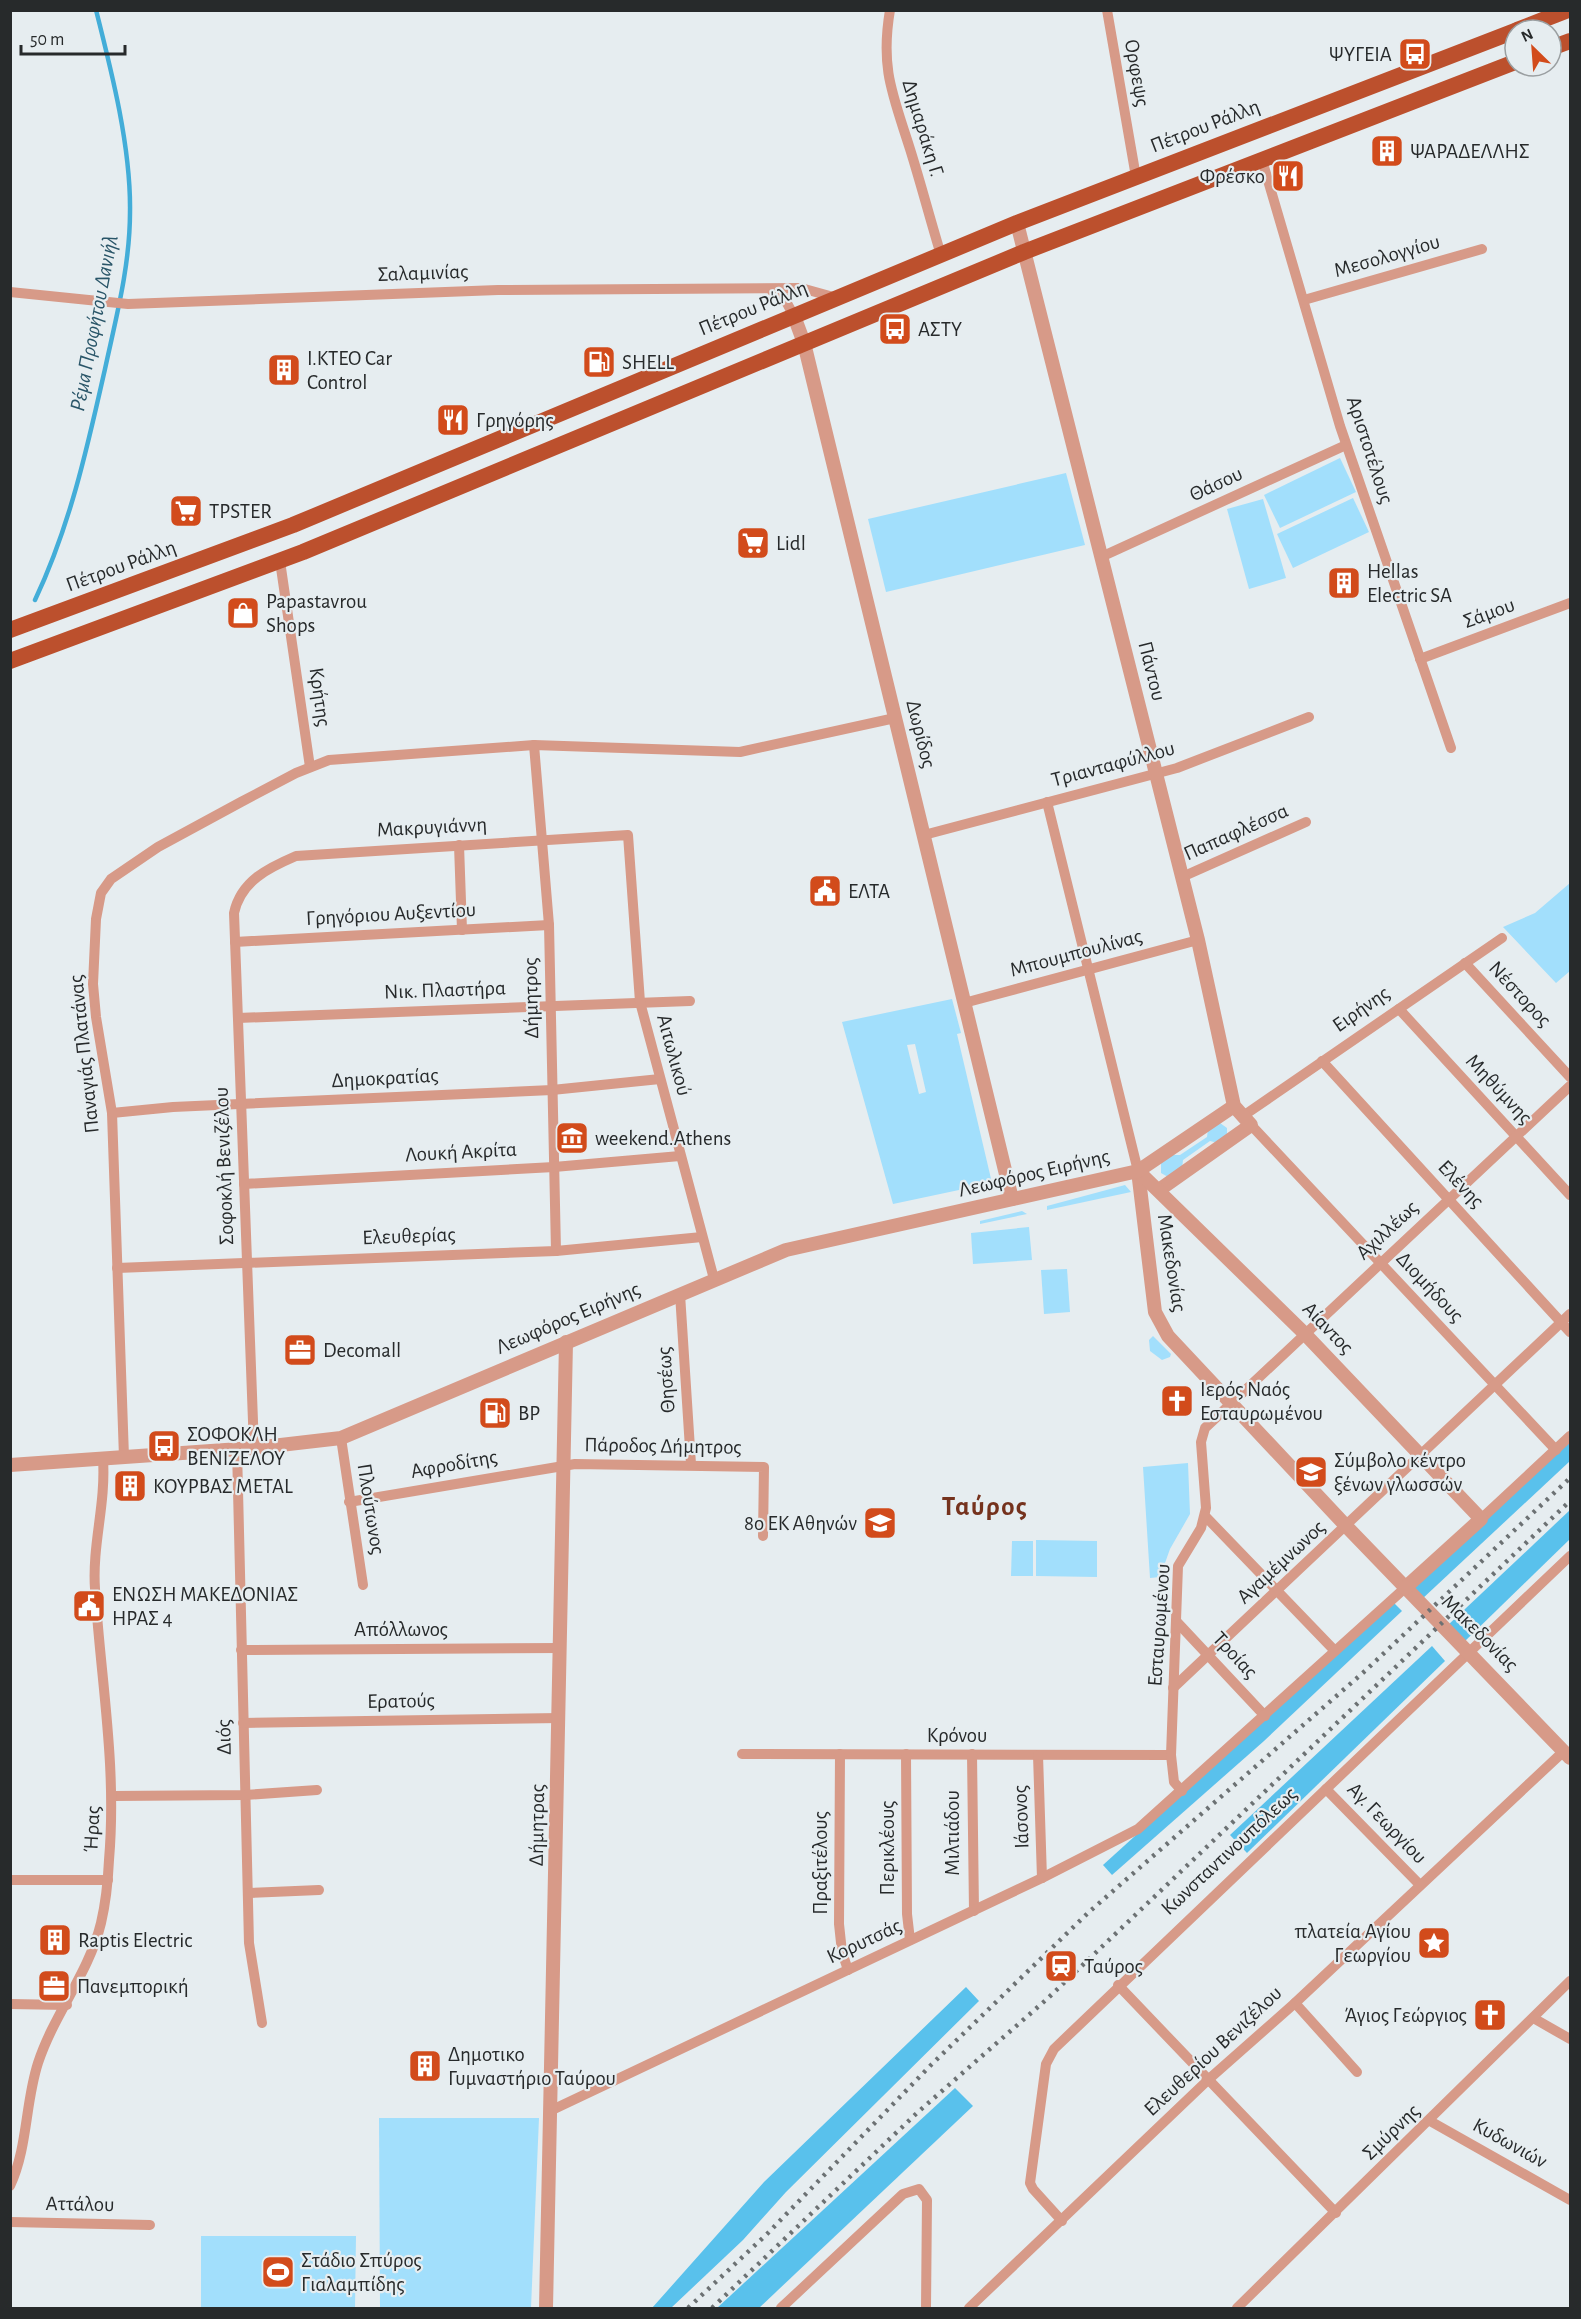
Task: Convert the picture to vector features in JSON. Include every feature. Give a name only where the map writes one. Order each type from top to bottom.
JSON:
[{"type":"main road","name":"Πέτρου Ράλλη","points":[[1547,18],[1568,10]]},
{"type":"main road","name":"Πέτρου Ράλλη","points":[[10,630],[293,525],[1017,223],[1503,35]]},
{"type":"main road","points":[[10,661],[280,561],[1024,252],[1503,67]]},
{"type":"street","name":"Δημαράκη Γ.","points":[[890,10],[885,64],[891,96],[910,148],[940,255]]},
{"type":"street","name":"Ορφεψς","points":[[1107,10],[1136,177]]},
{"type":"street","name":"Αριστοτέλους","points":[[1262,160],[1346,446],[1451,748]]},
{"type":"street","name":"Πάντου","points":[[1017,223],[1243,1116]]},
{"type":"street","name":"Μεσολογγίου","points":[[1304,300],[1482,249]]},
{"type":"street","name":"Σαλαμινίας","points":[[10,292],[112,304],[491,290],[806,288],[837,298]]},
{"type":"street","name":"Δωρίδος","points":[[769,290],[783,296],[794,316],[804,343],[1012,1199]]},
{"type":"street","name":"Θάσου","points":[[1101,557],[1346,446]]},
{"type":"street","name":"Κρήτης","points":[[280,561],[310,767]]},
{"type":"street","name":"Σάμου","points":[[1420,659],[1570,603]]},
{"type":"street","name":"Τριανταφύλλου","points":[[924,835],[1197,762],[1309,717]]},
{"type":"street","name":"Παναγιάς Πλατάνας","points":[[124,1457],[112,1113],[94,999],[96,919],[101,893],[120,872],[274,783],[329,760],[363,755],[534,745],[740,752],[895,718]]},
{"type":"street","name":"Δήμητρος","points":[[534,745],[549,926],[556,1251]]},
{"type":"street","name":"Μακεδονίας","points":[[1047,802],[1138,1171],[1156,1316],[1168,1336],[1230,1403],[1405,1588],[1567,1754]]},
{"type":"street","name":"Παπαφλέσσα","points":[[1182,877],[1306,822]]},
{"type":"street","name":"Μακρυγιάννη","points":[[247,886],[273,866],[296,856],[628,836]]},
{"type":"street","name":"Αιτωλικού","points":[[628,836],[640,1002],[714,1279]]},
{"type":"street","points":[[459,845],[462,930]]},
{"type":"street","name":"Σοφοκλή Βενιζέλου","points":[[247,886],[234,913],[254,1448]]},
{"type":"street","name":"Γρηγόριου Αυξεντίου","points":[[235,942],[549,926]]},
{"type":"street","name":"Ειρήνης","points":[[1159,1190],[1243,1116],[1502,938]]},
{"type":"street","name":"Μπουμπουλίνας","points":[[964,1003],[1198,940]]},
{"type":"street","name":"Νέστορος","points":[[1465,963],[1570,1077]]},
{"type":"street","name":"Νικ. Πλαστήρα","points":[[238,1018],[690,1001]]},
{"type":"street","name":"Μηθύμνης","points":[[1399,1009],[1570,1195]]},
{"type":"street","name":"Ελένης","points":[[1322,1061],[1570,1332]]},
{"type":"street","name":"Δημοκρατίας","points":[[112,1113],[241,1104],[552,1090],[660,1079]]},
{"type":"street","name":"Αχιλλέως","points":[[1230,1403],[1570,1086]]},
{"type":"street","name":"Ειρήνης","points":[[1138,1171],[1243,1116]]},
{"type":"street","name":"Διομήδους","points":[[1243,1116],[1556,1450]]},
{"type":"street","name":"Λουκή Ακρίτα","points":[[244,1184],[554,1167],[680,1156]]},
{"type":"street","name":"Αίαντος","points":[[1138,1171],[1304,1333],[1481,1520]]},
{"type":"street","name":"Λεωφόρος Ειρήνης","points":[[10,1466],[254,1448],[340,1438],[714,1279],[796,1247],[1138,1171]]},
{"type":"street","name":"Ελευθερίας","points":[[117,1268],[556,1251],[702,1237]]},
{"type":"street","name":"Θησέως","points":[[680,1294],[691,1464]]},
{"type":"street","name":"Αγαμέμνωνος","points":[[1173,1688],[1347,1527],[1570,1314]]},
{"type":"street","name":"Δήμητρας","points":[[546,2308],[552,2110],[566,1342]]},
{"type":"street","points":[[1230,1403],[1215,1416],[1202,1435],[1205,1516],[1335,1651]]},
{"type":"street","points":[[1182,1791],[1481,1520],[1570,1436]]},
{"type":"street","name":"Πλούτωνος","points":[[340,1438],[363,1585]]},
{"type":"street","name":"Διός","points":[[237,1449],[249,1943],[262,2023]]},
{"type":"street","name":"Ήρας","points":[[10,2186],[21,2154],[38,2064],[47,2040],[67,2005],[97,1936],[108,1880],[113,1796],[111,1740],[95,1588],[95,1551],[105,1488],[103,1458]]},
{"type":"street","name":"Πάροδος Δήμητρος","points":[[564,1466],[605,1463],[764,1467],[763,1536]]},
{"type":"street","name":"Αφροδίτης","points":[[349,1502],[564,1466]]},
{"type":"street","name":"Εσταυρωμένου","points":[[1182,1791],[1174,1782],[1171,1755],[1178,1566],[1205,1516]]},
{"type":"street","name":"Κωνσταντινουπόλεως","points":[[1062,2221],[1032,2189],[1030,2183],[1048,2056],[1118,1985],[1570,1556]]},
{"type":"street","name":"Τροίας","points":[[1176,1621],[1265,1716]]},
{"type":"street","name":"Απόλλωνος","points":[[241,1650],[561,1648]]},
{"type":"street","name":"Ερατούς","points":[[243,1723],[560,1718]]},
{"type":"street","name":"Κρόνου","points":[[742,1754],[1171,1755]]},
{"type":"street","name":"Πραξιτέλους","points":[[840,1754],[839,1924],[842,1952],[848,1970]]},
{"type":"street","name":"Περικλέους","points":[[906,1754],[907,1914],[910,1941]]},
{"type":"street","name":"Μιλτιάδου","points":[[972,1754],[974,1911]]},
{"type":"street","name":"Ελευθερίου Βενιζέλου","points":[[969,2308],[1209,2079],[1420,1885],[1567,1754]]},
{"type":"street","name":"Ιάσονος","points":[[1038,1755],[1042,1878]]},
{"type":"street","name":"Αγ. Γεωργίου","points":[[1326,1789],[1420,1885]]},
{"type":"street","points":[[113,1796],[245,1795],[317,1790]]},
{"type":"street","name":"Κορυτσάς","points":[[552,2110],[1042,1878],[1138,1829],[1182,1791]]},
{"type":"street","points":[[10,1880],[108,1880]]},
{"type":"street","points":[[248,1893],[319,1890]]},
{"type":"street","name":"Σμύρνης","points":[[1237,2308],[1535,2019],[1570,1981]]},
{"type":"street","points":[[1118,1985],[1336,2213]]},
{"type":"street","points":[[1294,2003],[1358,2072]]},
{"type":"street","points":[[10,2004],[67,2005]]},
{"type":"street","points":[[1535,2019],[1570,2039]]},
{"type":"street","name":"Κυδωνιών","points":[[1430,2121],[1570,2200]]},
{"type":"street","points":[[781,2308],[903,2194],[919,2189],[927,2200],[926,2308]]},
{"type":"street","name":"Αττάλου","points":[[10,2222],[150,2225]]},
{"type":"shaded area","points":[[1340,458],[1356,492],[1280,528],[1264,495]]},
{"type":"shaded area","points":[[1066,473],[1085,545],[886,592],[868,519]]},
{"type":"shaded area","points":[[1353,498],[1369,532],[1293,568],[1277,534]]},
{"type":"shaded area","points":[[1263,499],[1286,578],[1249,589],[1227,509]]},
{"type":"shaded area","points":[[1570,883],[1570,971],[1556,983],[1503,927],[1535,913]]},
{"type":"shaded area","points":[[952,999],[961,1033],[957,1034],[992,1183],[893,1204],[842,1022]],"holes":[[[915,1044],[926,1092],[919,1094],[907,1045]]]},
{"type":"shaded area","points":[[1220,1123],[1227,1128],[1227,1134],[1218,1143],[1210,1141],[1183,1160],[1182,1169],[1168,1177],[1161,1173],[1161,1163],[1171,1155],[1180,1155],[1207,1137],[1208,1129]]},
{"type":"shaded area","points":[[1125,1185],[1131,1192],[1047,1210],[1047,1206]]},
{"type":"shaded area","points":[[1022,1211],[1027,1214],[980,1224],[980,1221]]},
{"type":"shaded area","points":[[1029,1227],[1032,1260],[973,1264],[971,1233]]},
{"type":"shaded area","points":[[1067,1269],[1070,1312],[1044,1314],[1041,1270]]},
{"type":"shaded area","points":[[1153,1336],[1171,1354],[1170,1357],[1162,1360],[1150,1351],[1149,1340]]},
{"type":"shaded area","points":[[1570,1439],[1570,1461],[1421,1600],[1409,1587]]},
{"type":"shaded area","points":[[1188,1463],[1190,1514],[1170,1549],[1160,1577],[1150,1578],[1143,1467]]},
{"type":"shaded area","points":[[1570,1510],[1570,1539],[1463,1643],[1447,1626]]},
{"type":"shaded area","points":[[1036,1540],[1097,1541],[1097,1577],[1036,1576]]},
{"type":"shaded area","points":[[1012,1541],[1033,1541],[1033,1576],[1011,1576]]},
{"type":"shaded area","points":[[1393,1602],[1402,1611],[1264,1741],[1112,1875],[1103,1865]]},
{"type":"shaded area","points":[[1432,1646],[1445,1661],[1247,1853],[1230,1835]]},
{"type":"shaded area","points":[[966,1987],[979,2001],[786,2192],[743,2240],[671,2308],[652,2308],[764,2182]]},
{"type":"shaded area","points":[[955,2088],[973,2106],[759,2308],[717,2308]]},
{"type":"shaded area","points":[[379,2118],[539,2118],[531,2308],[380,2308]]},
{"type":"shaded area","name":"Στάδιο Σπύρος Γιαλαμπίδης","points":[[201,2236],[356,2236],[355,2308],[201,2308]]},
{"type":"waterway","name":"Ρέμα Προφήτου Δανιήλ","points":[[35,600],[58,544],[84,458],[118,311],[128,252],[130,212],[124,137],[96,10]]},
{"type":"railway","points":[[688,2308],[767,2234],[931,2065],[1089,1912],[1365,1671],[1570,1478]]},
{"type":"railway","points":[[712,2308],[918,2112],[1047,1999],[1570,1501]]},
{"type":"place","name":"ΨΥΓΕΙΑ","points":[[1415,54]]},
{"type":"place","name":"ΨΑΡΑΔΕΛΛΗΣ","points":[[1387,151]]},
{"type":"place","name":"Φρέσκο","points":[[1288,176]]},
{"type":"place","name":"ΑΣΤΥ","points":[[895,329]]},
{"type":"place","name":"SHELL","points":[[599,362]]},
{"type":"place","name":"Ι.ΚΤΕΟ Car Control","points":[[284,370]]},
{"type":"place","name":"Γρηγόρης","points":[[453,420]]},
{"type":"place","name":"TPSTER","points":[[186,511]]},
{"type":"place","name":"Lidl","points":[[753,543]]},
{"type":"place","name":"Hellas Electric SA","points":[[1344,583]]},
{"type":"place","name":"Papastavrou Shops","points":[[243,613]]},
{"type":"place","name":"ΕΛΤΑ","points":[[825,891]]},
{"type":"place","name":"weekend.Athens","points":[[572,1138]]},
{"type":"place","name":"Decomall","points":[[300,1350]]},
{"type":"place","name":"Ιερός Ναός Εσταυρωμένου","points":[[1177,1401]]},
{"type":"place","name":"BP","points":[[495,1413]]},
{"type":"place","name":"ΣΟΦΟΚΛΗ ΒΕΝΙΖΕΛΟΥ","points":[[164,1446]]},
{"type":"place","name":"Σύμβολο κέντρο ξένων γλωσσών","points":[[1311,1472]]},
{"type":"place","name":"ΚΟΥΡΒΑΣ METAL","points":[[130,1486]]},
{"type":"place","name":"8ο ΕΚ Αθηνών","points":[[880,1523]]},
{"type":"place","name":"ΕΝΩΣΗ ΜΑΚΕΔΟΝΙΑΣ ΗΡΑΣ 4","points":[[89,1606]]},
{"type":"place","name":"Raptis Electric","points":[[55,1940]]},
{"type":"place","name":"πλατεία Αγίου Γεωργίου","points":[[1434,1943]]},
{"type":"place","name":"Ταύρος","points":[[1061,1966]]},
{"type":"place","name":"Πανεμπορική","points":[[54,1986]]},
{"type":"place","name":"Άγιος Γεώργιος","points":[[1490,2015]]},
{"type":"place","name":"Δημοτικο Γυμναστήριο Ταύρου","points":[[425,2066]]},
{"type":"place","name":"Στάδιο Σπύρος Γιαλαμπίδης","points":[[278,2272]]},
{"type":"district","name":"Ταύρος","points":[[985,1506]]}]
